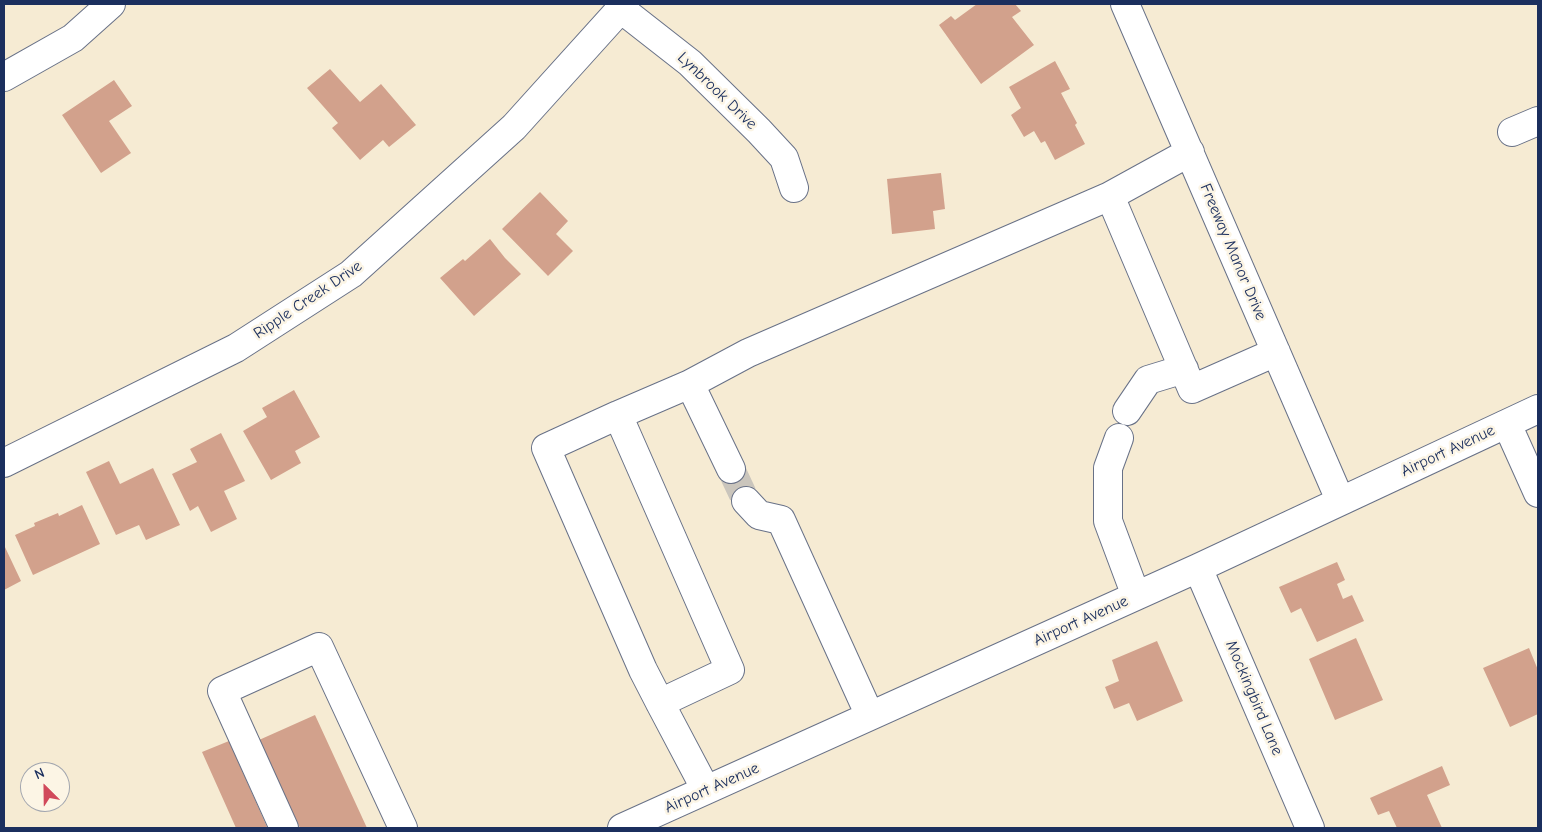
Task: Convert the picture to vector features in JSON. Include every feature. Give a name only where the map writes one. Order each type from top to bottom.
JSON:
[{"type":"street","points":[[4,77],[73,38],[112,4]]},
{"type":"street","name":"Freeway Manor Drive","points":[[1125,4],[1340,500]]},
{"type":"street","name":"Lynbrook Drive","points":[[623,7],[690,63],[759,131],[784,158],[794,188]]},
{"type":"street","name":"Ripple Creek Drive","points":[[4,463],[236,348],[352,274],[514,126],[623,7]]},
{"type":"street","points":[[1512,132],[1538,121]]},
{"type":"street","points":[[706,790],[640,662],[546,448],[618,414],[690,384],[748,353],[1110,196],[1190,152]]},
{"type":"street","points":[[1110,196],[1192,389],[1276,352]]},
{"type":"street","points":[[1127,411],[1148,380],[1184,369]]},
{"type":"street","points":[[690,384],[731,469]]},
{"type":"street","name":"Airport Avenue","points":[[622,828],[1198,568],[1538,409]]},
{"type":"street","points":[[618,414],[730,670],[660,703]]},
{"type":"street","points":[[1507,424],[1538,493]]},
{"type":"street","points":[[1119,438],[1108,468],[1108,521],[1136,596]]},
{"type":"street","points":[[746,502],[759,515],[781,520],[870,716]]},
{"type":"street","name":"Mockingbird Lane","points":[[1198,568],[1310,828]]},
{"type":"street","points":[[284,828],[222,691],[319,647],[403,828]]},
{"type":"building","points":[[977,4],[1015,4],[1021,11],[1012,17],[1034,45],[981,84],[939,25],[951,16],[955,20]]},
{"type":"building","points":[[1055,61],[1070,89],[1061,93],[1077,123],[1075,125],[1085,144],[1055,160],[1045,141],[1041,143],[1034,131],[1024,137],[1011,115],[1021,108],[1009,87]]},
{"type":"building","points":[[330,69],[360,102],[381,84],[416,125],[389,147],[383,140],[360,160],[332,128],[338,123],[307,88]]},
{"type":"building","points":[[114,80],[132,106],[109,121],[131,153],[101,173],[62,115]]},
{"type":"building","points":[[941,173],[945,209],[933,211],[935,229],[892,234],[887,179]]},
{"type":"building","points":[[540,192],[568,221],[556,234],[573,251],[548,276],[502,229]]},
{"type":"building","points":[[490,239],[521,274],[474,316],[440,278],[463,259],[465,261]]},
{"type":"building","points":[[294,390],[320,437],[295,451],[301,463],[271,480],[243,431],[267,417],[262,408]]},
{"type":"building","points":[[221,433],[245,481],[224,491],[237,519],[211,532],[198,506],[190,511],[172,474],[197,462],[190,449]]},
{"type":"building","points":[[109,461],[120,484],[153,468],[180,525],[146,540],[139,525],[116,535],[86,472]]},
{"type":"building","points":[[82,505],[100,544],[33,575],[15,535],[35,526],[34,523],[58,513],[59,516]]},
{"type":"building","points":[[4,545],[21,581],[4,590]]},
{"type":"building","points":[[1337,562],[1345,580],[1337,584],[1343,599],[1352,595],[1364,621],[1317,642],[1301,608],[1291,613],[1279,587]]},
{"type":"building","points":[[1356,638],[1383,700],[1335,720],[1309,659]]},
{"type":"building","points":[[1157,641],[1183,701],[1137,721],[1129,703],[1114,709],[1105,687],[1119,681],[1112,660]]},
{"type":"building","points":[[1529,648],[1538,670],[1538,714],[1510,727],[1483,668]]},
{"type":"building","points":[[315,715],[367,828],[300,828],[259,740]]},
{"type":"building","points":[[229,741],[267,827],[265,828],[236,828],[202,752]]},
{"type":"building","points":[[1442,766],[1450,785],[1427,795],[1442,828],[1397,828],[1389,811],[1378,815],[1370,798]]},
{"type":"tunnel","points":[[731,469],[746,501]]}]
